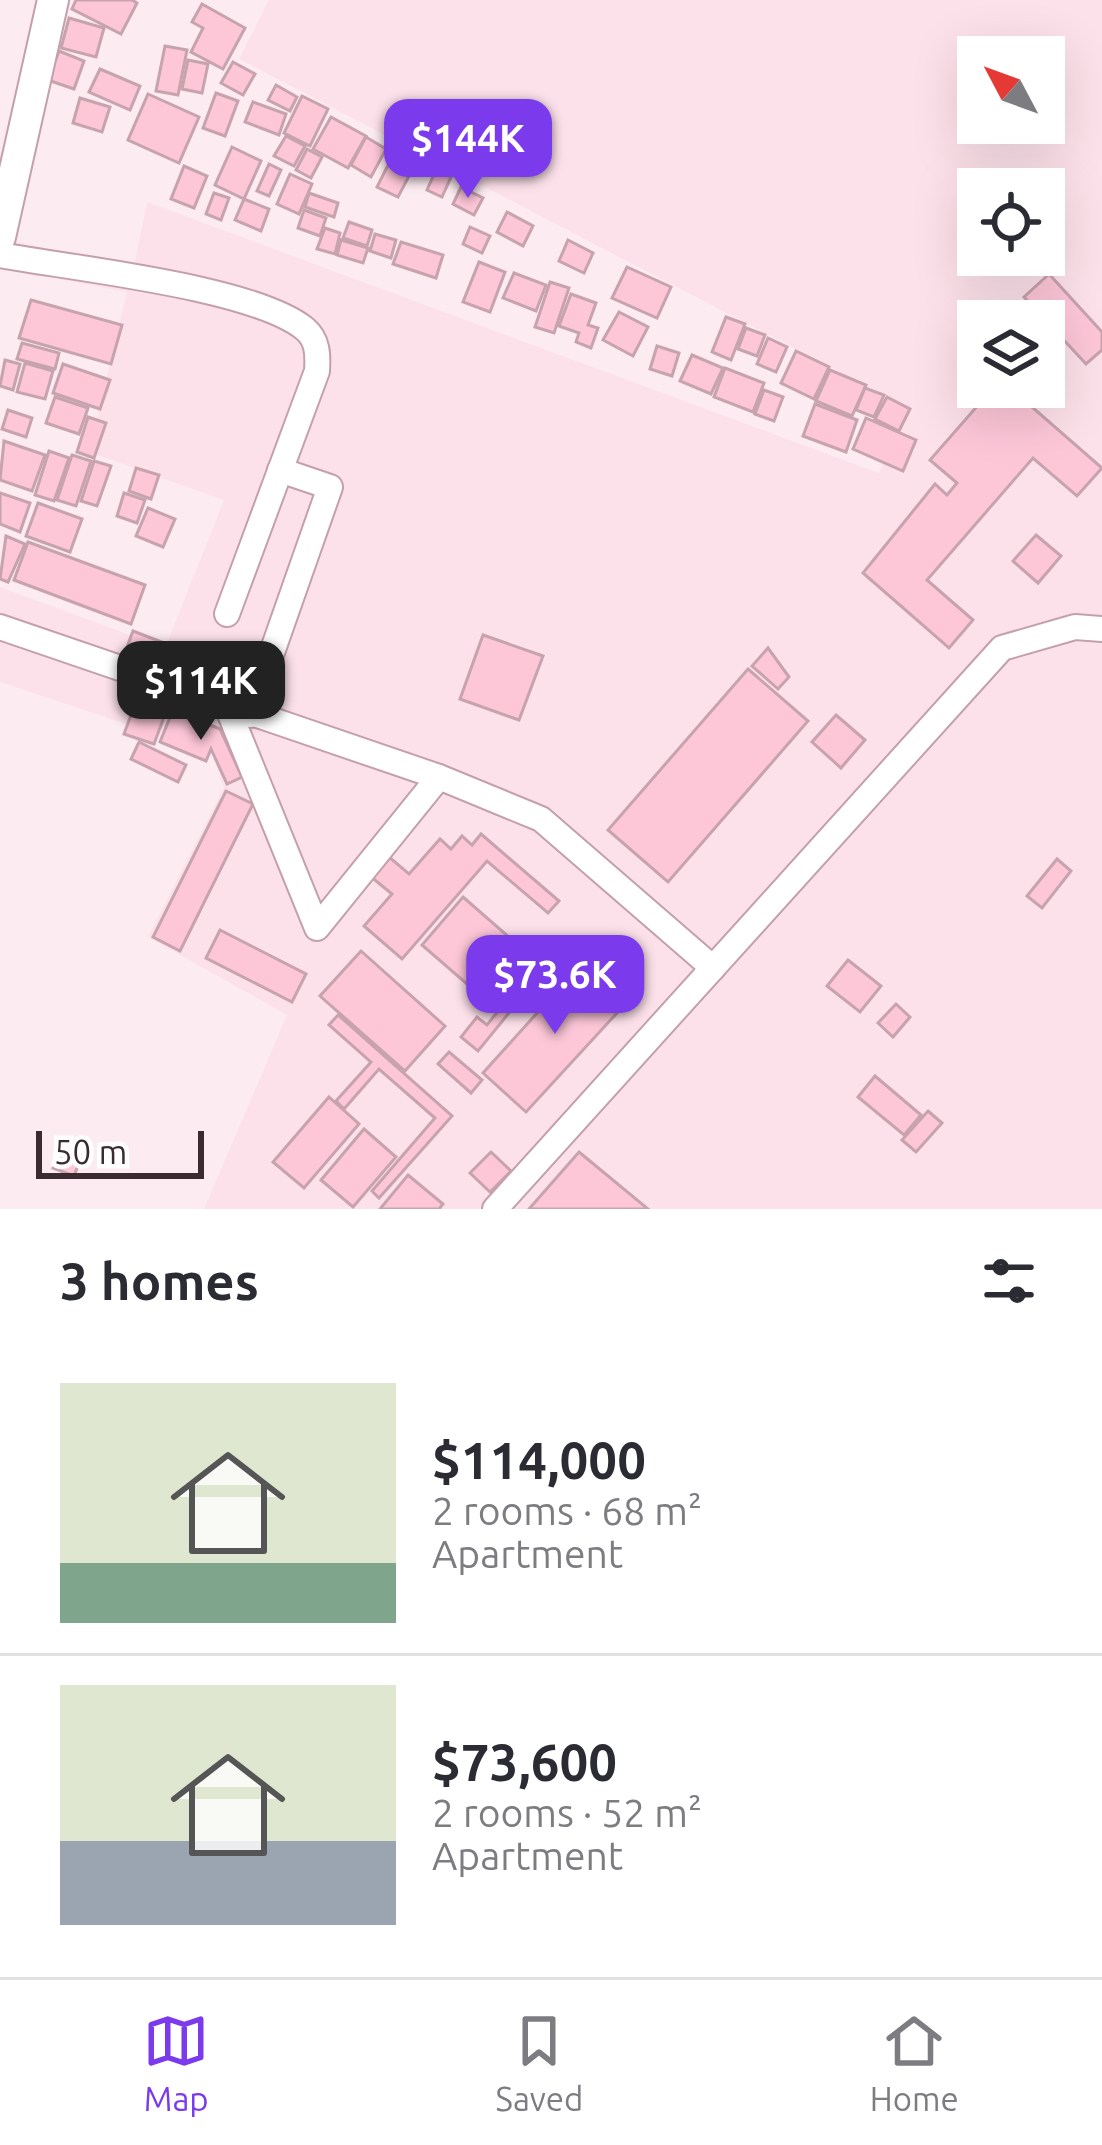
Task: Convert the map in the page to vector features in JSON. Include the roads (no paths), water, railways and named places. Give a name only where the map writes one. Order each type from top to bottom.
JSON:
[{"type":"main road","points":[[0,237],[53,0]]},
{"type":"lane","points":[[0,255],[207,291],[308,331],[319,351],[317,371],[227,614]]},
{"type":"lane","points":[[280,470],[330,487],[239,712],[317,928],[439,777]]},
{"type":"lane","points":[[0,627],[439,777],[541,819],[713,968]]},
{"type":"lane","points":[[495,1209],[1002,648],[1075,627],[1102,629]]}]
